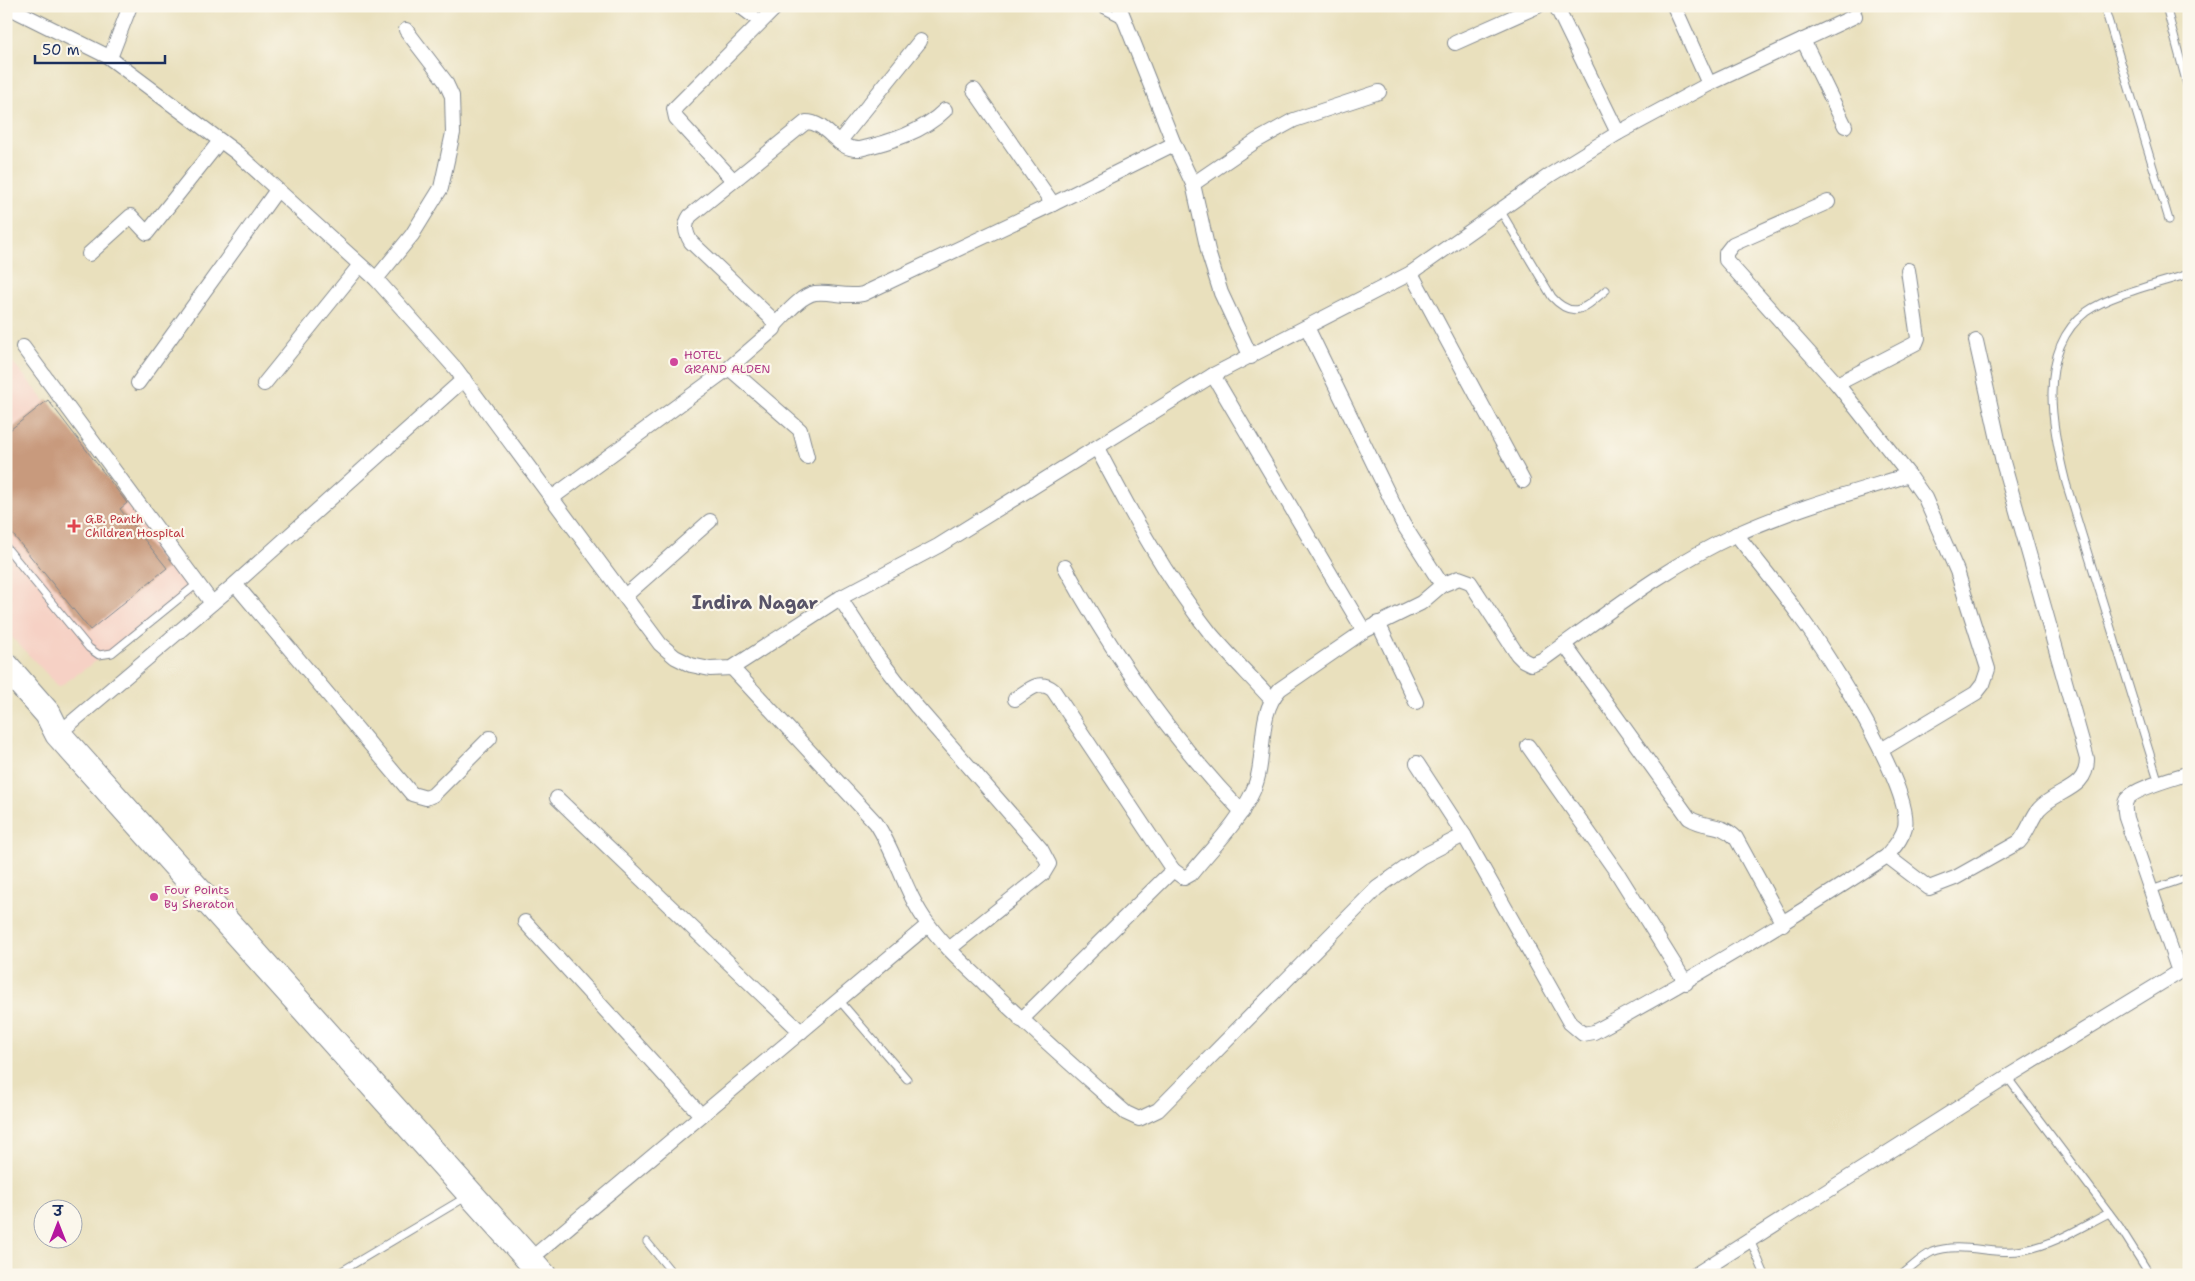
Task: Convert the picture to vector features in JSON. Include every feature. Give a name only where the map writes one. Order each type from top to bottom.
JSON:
[{"type":"highway","points":[[6,666],[470,1194],[541,1263],[561,1275]]},
{"type":"highway","points":[[58,725],[204,874],[541,1263]]},
{"type":"street","points":[[6,6],[110,58],[220,141],[376,280],[464,379],[660,644],[675,657],[691,666],[710,669],[732,668],[840,598],[938,546],[1213,375],[1411,273],[1550,175],[1618,133],[1709,84],[1803,40],[1857,11]]},
{"type":"street","points":[[110,58],[130,6]]},
{"type":"street","points":[[740,6],[752,15]]},
{"type":"street","points":[[733,180],[676,118],[674,109],[777,6]]},
{"type":"street","points":[[1119,6],[1174,144],[1193,184],[1208,255],[1221,293],[1251,357]]},
{"type":"street","points":[[1455,43],[1538,6]]},
{"type":"street","points":[[1556,6],[1618,133]]},
{"type":"street","points":[[1674,6],[1709,84]]},
{"type":"street","points":[[376,280],[412,235],[441,188],[453,133],[452,96],[445,81],[406,30]]},
{"type":"street","points":[[1803,40],[1845,126]]},
{"type":"street","points":[[840,142],[920,41]]},
{"type":"street","points":[[974,90],[1053,204]]},
{"type":"street","points":[[1193,184],[1256,141],[1294,120],[1379,92]]},
{"type":"street","points":[[775,325],[770,317],[687,236],[686,222],[690,216],[806,122],[823,127],[852,150],[867,147],[920,129],[936,120],[945,110]]},
{"type":"street","points":[[89,254],[131,216],[147,233],[220,141]]},
{"type":"street","points":[[553,498],[729,368],[771,334],[775,325],[811,294],[847,296],[863,294],[1174,144]]},
{"type":"street","points":[[138,383],[277,190]]},
{"type":"street","points":[[1828,202],[1733,244],[1726,254],[1726,260],[1837,384],[1925,498],[1957,571],[1988,669],[1983,684],[1976,693],[1881,750]]},
{"type":"street","points":[[264,384],[360,265]]},
{"type":"street","points":[[1837,384],[1916,343],[1917,331],[1908,270]]},
{"type":"street","points":[[1411,273],[1523,481]]},
{"type":"street","points":[[1307,327],[1403,524],[1442,585]]},
{"type":"street","points":[[1887,856],[1929,888],[1943,884],[2019,842],[2037,812],[2046,802],[2078,784],[2084,777],[2087,768],[2087,760],[1998,444],[1976,341]]},
{"type":"street","points":[[23,347],[212,603]]},
{"type":"street","points":[[729,368],[800,430],[807,457]]},
{"type":"street","points":[[1213,375],[1364,631]]},
{"type":"street","points":[[58,725],[212,603],[464,379]]},
{"type":"street","points":[[1097,448],[1140,531],[1173,581],[1212,634],[1271,699]]},
{"type":"street","points":[[1015,699],[1040,684],[1046,685],[1053,690],[1173,870],[1184,878],[1188,877],[1242,812],[1254,790],[1259,770],[1266,711],[1271,699],[1280,689],[1364,631],[1421,603],[1442,585],[1459,578],[1470,582],[1516,654],[1531,664],[1542,660],[1680,564],[1736,534],[1790,512],[1909,475]]},
{"type":"street","points":[[625,596],[710,522]]},
{"type":"street","points":[[1417,763],[1464,835],[1570,1023],[1583,1034],[1594,1032],[1686,983],[1783,924],[1887,856],[1900,840],[1905,826],[1905,816],[1900,791],[1881,750],[1802,620],[1736,534]]},
{"type":"street","points":[[1065,567],[1106,641],[1136,685],[1184,748],[1242,812]]},
{"type":"street","points":[[234,584],[412,794],[426,798],[433,795],[490,738]]},
{"type":"street","points":[[840,598],[878,657],[917,707],[1041,849],[1049,864],[1043,874],[949,948]]},
{"type":"street","points":[[1378,623],[1416,702]]},
{"type":"street","points":[[1564,644],[1689,818],[1697,823],[1718,825],[1728,829],[1736,838],[1783,924]]},
{"type":"street","points":[[732,668],[876,823],[890,844],[913,900],[928,924],[949,948],[1021,1020],[1126,1113],[1139,1119],[1158,1110],[1378,888],[1421,857],[1464,835]]},
{"type":"street","points":[[1528,746],[1618,874],[1686,983]]},
{"type":"street","points":[[1695,1275],[2007,1077],[2184,970],[2151,890],[2124,805],[2128,797],[2189,773]]},
{"type":"street","points":[[557,798],[801,1032]]},
{"type":"street","points":[[1021,1020],[1173,870]]},
{"type":"street","points":[[525,922],[701,1115]]},
{"type":"street","points":[[541,1263],[701,1115],[928,924]]},
{"type":"lane","points":[[1097,6],[1125,20]]},
{"type":"lane","points":[[2104,6],[2169,220]]},
{"type":"lane","points":[[2166,6],[2189,92]]},
{"type":"lane","points":[[1500,210],[1552,296],[1562,307],[1572,311],[1585,308],[1606,290]]},
{"type":"lane","points":[[2159,784],[2066,483],[2055,439],[2050,402],[2055,365],[2065,336],[2085,312],[2110,300],[2189,274]]},
{"type":"lane","points":[[6,547],[89,648],[98,655],[112,653],[198,584]]},
{"type":"lane","points":[[2151,890],[2189,877]]},
{"type":"lane","points":[[839,1000],[907,1079]]},
{"type":"lane","points":[[2007,1077],[2109,1213],[2150,1275]]},
{"type":"lane","points":[[335,1275],[470,1194]]},
{"type":"lane","points":[[1901,1275],[1930,1253],[1941,1249],[1952,1248],[2005,1252],[2025,1250],[2044,1245],[2109,1213]]},
{"type":"lane","points":[[1750,1240],[1765,1275]]},
{"type":"lane","points":[[647,1242],[674,1275]]},
{"type":"shaded area","name":"G.B. Panth Children Hospital","points":[[6,354],[93,458],[192,594],[59,687],[6,631]]},
{"type":"building","name":"G.B. Panth Children Hospital","points":[[48,400],[127,503],[120,509],[167,568],[90,630],[6,526],[6,433]]},
{"type":"place","name":"HOTEL GRAND ALDEN","points":[[674,362]]},
{"type":"place","name":"G.B. Panth Children Hospital","points":[[74,526]]},
{"type":"place","name":"Four Points By Sheraton","points":[[154,897]]},
{"type":"district","name":"Indira Nagar","points":[[755,603]]}]
